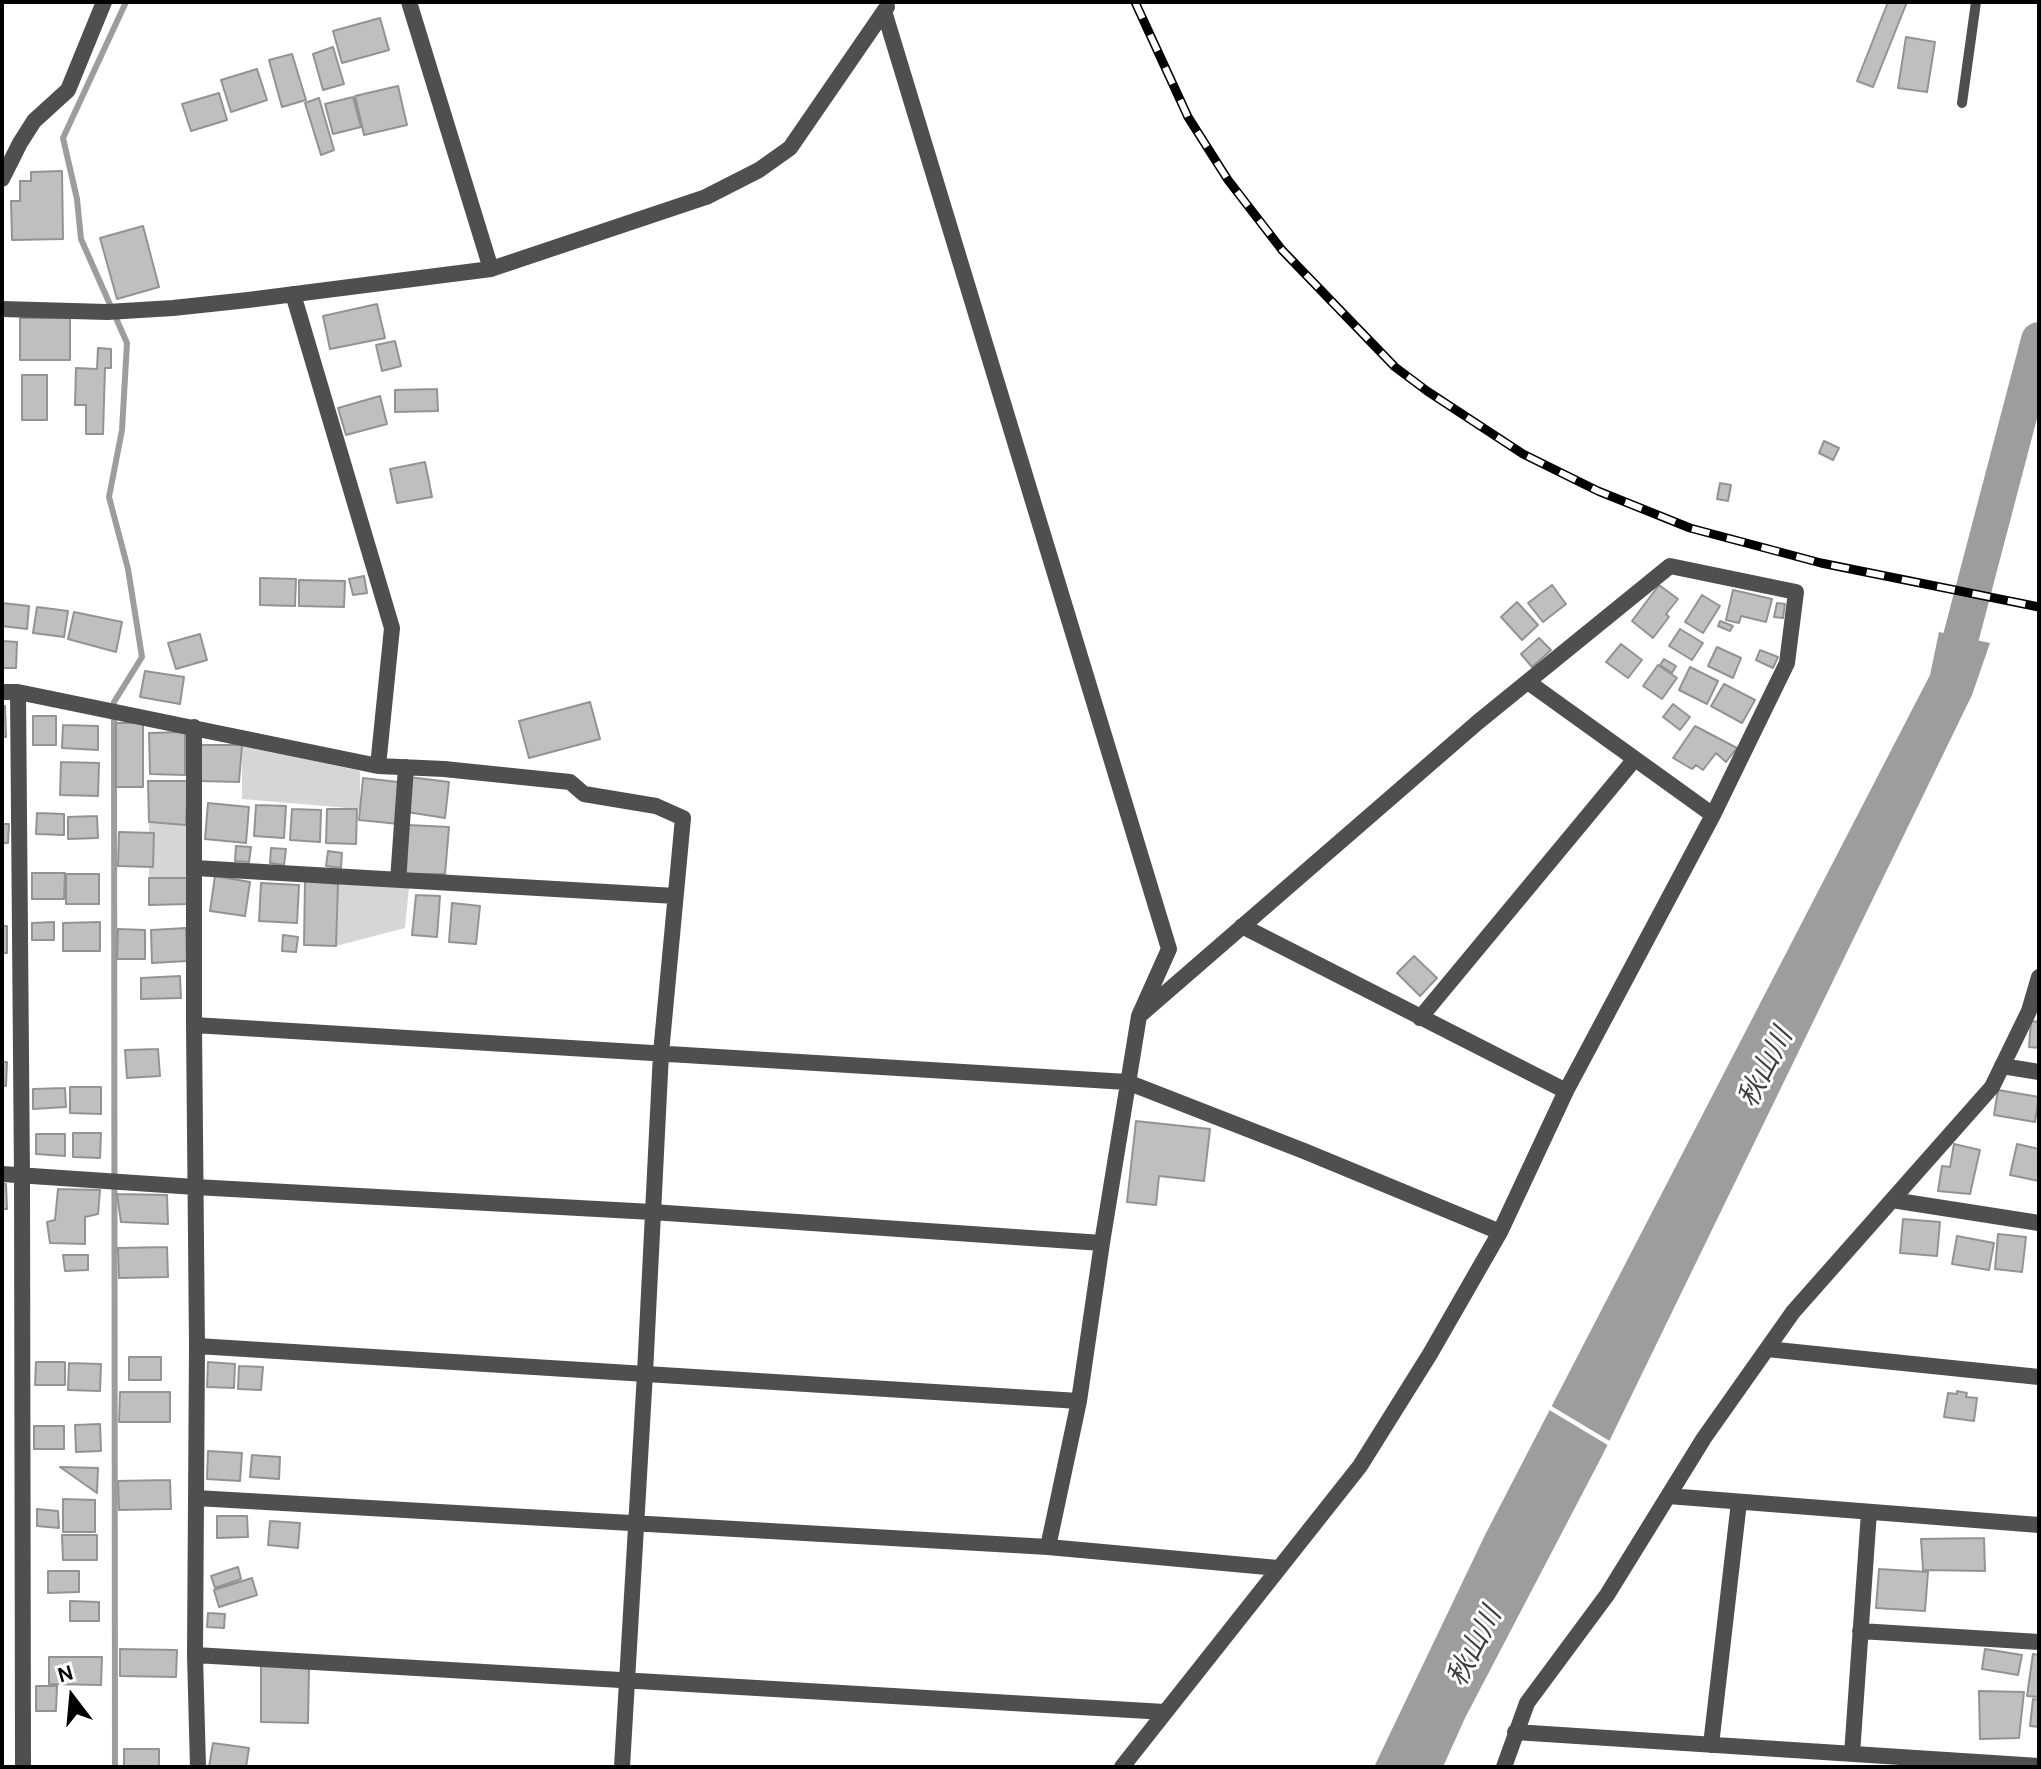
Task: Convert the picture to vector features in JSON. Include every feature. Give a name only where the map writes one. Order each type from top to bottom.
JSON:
[{"type":"street","points":[[2,179],[34,121],[68,90],[104,2]]},
{"type":"street","points":[[409,2],[491,269]]},
{"type":"street","points":[[2,309],[107,312],[188,306],[491,269],[706,197],[759,170],[790,148],[887,7]]},
{"type":"street","points":[[887,7],[1169,949],[1139,1016],[1079,1401],[1048,1547]]},
{"type":"street","points":[[293,294],[392,628],[378,766]]},
{"type":"street","points":[[1122,1767],[1360,1466],[1430,1354],[1500,1232],[1566,1091],[1713,815],[1787,663],[1796,592],[1670,566],[1478,722],[1139,1016]]},
{"type":"street","points":[[1528,682],[1713,815]]},
{"type":"street","points":[[23,1767],[22,1176],[10,692],[378,766],[444,769],[570,782],[584,794],[656,806],[683,818],[661,1053],[622,1767]]},
{"type":"street","points":[[194,727],[195,1655],[198,1767]]},
{"type":"street","points":[[1420,1018],[1634,760]]},
{"type":"street","points":[[398,880],[406,767]]},
{"type":"street","points":[[195,868],[675,896]]},
{"type":"street","points":[[1242,926],[1566,1091]]},
{"type":"street","points":[[1504,1767],[1527,1703],[1607,1595],[1704,1438],[1793,1312],[1992,1087],[2029,1011],[2039,977]]},
{"type":"street","points":[[194,1025],[1127,1082],[1500,1232]]},
{"type":"street","points":[[2002,1066],[2039,1072]]},
{"type":"street","points":[[2,1174],[652,1212],[1102,1243]]},
{"type":"street","points":[[1892,1200],[2039,1223]]},
{"type":"street","points":[[197,1346],[1079,1401]]},
{"type":"street","points":[[1767,1349],[2039,1377]]},
{"type":"street","points":[[1668,1496],[2039,1525]]},
{"type":"street","points":[[196,1498],[1048,1547],[1278,1568]]},
{"type":"street","points":[[1711,1745],[1739,1502]]},
{"type":"street","points":[[1852,1754],[1869,1512]]},
{"type":"street","points":[[1860,1631],[2039,1642]]},
{"type":"street","points":[[195,1655],[1165,1712]]},
{"type":"street","points":[[1515,1732],[2039,1766]]},
{"type":"lane","points":[[1962,103],[1976,2]]},
{"type":"shaded area","points":[[242,745],[360,771],[360,809],[242,799]]},
{"type":"shaded area","points":[[149,823],[186,825],[188,878],[149,878]]},
{"type":"shaded area","points":[[338,884],[409,887],[405,928],[336,946]]},
{"type":"water","points":[[1939,632],[1990,643],[1972,695],[1602,1456],[1465,1718],[1443,1767],[1374,1767],[1485,1535],[1930,675]]},
{"type":"pier","points":[[1548,1404],[1613,1443],[1611,1447],[1546,1408]]},
{"type":"building","points":[[1888,2],[1907,2],[1873,87],[1857,81]]},
{"type":"building","points":[[380,18],[389,50],[342,63],[333,31]]},
{"type":"building","points":[[1906,37],[1935,42],[1927,92],[1898,88]]},
{"type":"building","points":[[333,47],[344,84],[323,90],[313,54]]},
{"type":"building","points":[[292,54],[306,100],[282,107],[269,60]]},
{"type":"building","points":[[257,69],[267,100],[231,112],[221,80]]},
{"type":"building","points":[[398,86],[407,125],[364,135],[355,96]]},
{"type":"building","points":[[219,93],[227,120],[191,131],[182,104]]},
{"type":"building","points":[[353,97],[361,127],[333,134],[325,104]]},
{"type":"building","points":[[319,98],[334,150],[321,155],[305,103]]},
{"type":"building","points":[[62,171],[63,239],[12,240],[11,201],[20,201],[20,181],[31,181],[31,172]]},
{"type":"building","points":[[143,226],[159,287],[117,299],[100,238]]},
{"type":"building","points":[[377,304],[385,338],[330,349],[323,316]]},
{"type":"building","points":[[20,318],[70,318],[70,360],[20,360]]},
{"type":"building","points":[[395,341],[401,366],[382,371],[376,345]]},
{"type":"building","points":[[98,348],[111,349],[111,368],[105,368],[103,434],[86,434],[86,405],[75,405],[76,368],[97,369]]},
{"type":"building","points":[[22,375],[47,375],[47,420],[22,420]]},
{"type":"building","points":[[437,389],[438,411],[395,412],[395,390]]},
{"type":"building","points":[[380,396],[387,424],[346,435],[338,408]]},
{"type":"building","points":[[1824,441],[1839,448],[1833,460],[1819,453]]},
{"type":"building","points":[[425,462],[432,497],[397,503],[390,469]]},
{"type":"building","points":[[1720,483],[1731,485],[1728,501],[1717,499]]},
{"type":"building","points":[[364,576],[367,593],[353,595],[349,579]]},
{"type":"building","points":[[260,578],[296,579],[295,606],[260,605]]},
{"type":"building","points":[[299,580],[345,581],[344,607],[299,606]]},
{"type":"building","points":[[1552,585],[1566,604],[1543,622],[1528,603]]},
{"type":"building","points":[[1659,585],[1678,599],[1653,638],[1632,621]]},
{"type":"building","points":[[1733,590],[1772,599],[1766,622],[1741,616],[1739,623],[1726,620]]},
{"type":"building","points":[[1702,595],[1720,606],[1703,633],[1685,622]]},
{"type":"building","points":[[1517,602],[1538,625],[1522,640],[1501,617]]},
{"type":"building","points":[[2,603],[29,606],[27,629],[2,626]]},
{"type":"building","points":[[1777,603],[1785,604],[1783,618],[1774,617]]},
{"type":"building","points":[[37,607],[68,611],[64,637],[33,633]]},
{"type":"building","points":[[74,612],[122,622],[116,652],[68,639]]},
{"type":"building","points":[[1720,621],[1733,626],[1730,631],[1718,626]]},
{"type":"building","points":[[1680,629],[1703,643],[1692,660],[1669,646]]},
{"type":"building","points":[[200,634],[207,660],[176,669],[168,643]]},
{"type":"building","points":[[1539,638],[1551,650],[1532,667],[1521,654]]},
{"type":"building","points":[[2,641],[17,642],[16,668],[2,668]]},
{"type":"building","points":[[1621,644],[1642,660],[1628,678],[1606,662]]},
{"type":"building","points":[[1717,647],[1741,658],[1733,678],[1708,666]]},
{"type":"building","points":[[1760,650],[1778,657],[1773,668],[1756,660]]},
{"type":"building","points":[[1664,659],[1676,666],[1672,673],[1660,665]]},
{"type":"building","points":[[1658,665],[1677,678],[1662,699],[1643,686]]},
{"type":"building","points":[[1690,667],[1718,681],[1707,704],[1679,690]]},
{"type":"building","points":[[145,671],[184,677],[180,704],[140,697]]},
{"type":"building","points":[[1724,684],[1755,700],[1742,723],[1711,706]]},
{"type":"building","points":[[590,702],[600,739],[529,758],[519,721]]},
{"type":"building","points":[[1673,704],[1690,717],[1680,730],[1663,717]]},
{"type":"building","points":[[2,706],[5,706],[6,737],[2,737]]},
{"type":"building","points":[[33,716],[56,716],[56,745],[33,745]]},
{"type":"building","points":[[116,723],[143,723],[143,787],[116,787]]},
{"type":"building","points":[[63,725],[98,726],[98,750],[62,748]]},
{"type":"building","points":[[1695,726],[1737,748],[1726,762],[1716,753],[1703,770],[1696,765],[1692,769],[1673,758]]},
{"type":"building","points":[[185,732],[185,775],[150,774],[149,733]]},
{"type":"building","points":[[201,745],[242,745],[239,782],[199,781]]},
{"type":"building","points":[[61,762],[99,763],[98,796],[60,795]]},
{"type":"building","points":[[409,777],[449,782],[445,818],[407,812]]},
{"type":"building","points":[[363,778],[398,782],[399,824],[359,820]]},
{"type":"building","points":[[148,781],[188,781],[186,825],[149,822]]},
{"type":"building","points":[[208,803],[249,807],[246,843],[205,839]]},
{"type":"building","points":[[256,805],[286,806],[284,838],[254,836]]},
{"type":"building","points":[[292,809],[321,810],[320,842],[290,840]]},
{"type":"building","points":[[327,809],[357,809],[356,844],[326,843]]},
{"type":"building","points":[[37,813],[64,814],[64,835],[36,834]]},
{"type":"building","points":[[97,816],[98,838],[68,839],[68,817]]},
{"type":"building","points":[[2,824],[9,824],[8,843],[2,843]]},
{"type":"building","points":[[408,825],[449,827],[445,874],[406,874]]},
{"type":"building","points":[[119,832],[154,833],[153,867],[118,866]]},
{"type":"building","points":[[236,846],[251,847],[249,862],[235,861]]},
{"type":"building","points":[[271,848],[286,849],[284,865],[270,863]]},
{"type":"building","points":[[328,851],[342,853],[341,868],[326,866]]},
{"type":"building","points":[[32,873],[65,873],[64,899],[32,899]]},
{"type":"building","points":[[66,874],[99,874],[99,904],[66,904]]},
{"type":"building","points":[[215,876],[250,882],[245,916],[210,911]]},
{"type":"building","points":[[149,878],[188,878],[189,904],[149,905]]},
{"type":"building","points":[[305,881],[338,884],[336,946],[304,945]]},
{"type":"building","points":[[261,883],[299,885],[297,923],[259,921]]},
{"type":"building","points":[[416,895],[440,896],[437,937],[412,935]]},
{"type":"building","points":[[452,903],[480,906],[476,944],[449,942]]},
{"type":"building","points":[[54,922],[54,940],[32,940],[32,923]]},
{"type":"building","points":[[100,922],[100,951],[63,951],[63,923]]},
{"type":"building","points":[[2,926],[7,926],[7,953],[2,953]]},
{"type":"building","points":[[186,928],[187,961],[152,963],[151,930]]},
{"type":"building","points":[[118,929],[145,930],[145,959],[117,959]]},
{"type":"building","points":[[283,935],[298,937],[296,952],[282,951]]},
{"type":"building","points":[[1414,956],[1437,978],[1420,996],[1397,973]]},
{"type":"building","points":[[180,976],[181,998],[141,999],[141,978]]},
{"type":"building","points":[[2031,1021],[2039,1022],[2039,1048],[2029,1047]]},
{"type":"building","points":[[158,1049],[160,1076],[127,1078],[125,1050]]},
{"type":"building","points":[[2,1062],[7,1062],[6,1086],[2,1086]]},
{"type":"building","points":[[70,1087],[101,1087],[101,1114],[70,1113]]},
{"type":"building","points":[[65,1088],[66,1107],[33,1109],[33,1089]]},
{"type":"building","points":[[1998,1090],[2039,1097],[2035,1122],[1994,1115]]},
{"type":"building","points":[[1136,1121],[1210,1129],[1204,1181],[1159,1176],[1156,1205],[1127,1202]]},
{"type":"building","points":[[73,1133],[101,1133],[100,1158],[73,1157]]},
{"type":"building","points":[[36,1134],[65,1134],[65,1156],[36,1154]]},
{"type":"building","points":[[1954,1144],[1980,1150],[1970,1194],[1938,1191],[1942,1166],[1950,1167]]},
{"type":"building","points":[[2017,1144],[2039,1149],[2039,1181],[2010,1175]]},
{"type":"building","points":[[2,1184],[6,1184],[7,1209],[2,1209]]},
{"type":"building","points":[[58,1189],[100,1190],[98,1214],[85,1217],[85,1244],[50,1243],[47,1222],[55,1220]]},
{"type":"building","points":[[117,1194],[167,1195],[168,1224],[121,1222]]},
{"type":"building","points":[[1903,1219],[1940,1222],[1937,1256],[1900,1253]]},
{"type":"building","points":[[1998,1234],[2026,1237],[2022,1272],[1995,1269]]},
{"type":"building","points":[[1957,1236],[1994,1243],[1989,1270],[1952,1264]]},
{"type":"building","points":[[167,1247],[168,1277],[119,1278],[118,1248]]},
{"type":"building","points":[[63,1255],[88,1255],[88,1270],[65,1271]]},
{"type":"building","points":[[129,1357],[161,1357],[161,1380],[129,1380]]},
{"type":"building","points":[[36,1362],[65,1362],[65,1385],[35,1385]]},
{"type":"building","points":[[208,1362],[235,1364],[234,1388],[207,1387]]},
{"type":"building","points":[[69,1363],[101,1364],[100,1391],[68,1390]]},
{"type":"building","points":[[239,1366],[263,1367],[261,1390],[238,1389]]},
{"type":"building","points":[[1957,1391],[1967,1393],[1966,1397],[1977,1398],[1974,1421],[1944,1417],[1948,1393],[1957,1394]]},
{"type":"building","points":[[120,1392],[170,1392],[170,1422],[119,1422]]},
{"type":"building","points":[[100,1424],[101,1451],[76,1452],[75,1425]]},
{"type":"building","points":[[34,1426],[64,1426],[64,1449],[34,1449]]},
{"type":"building","points":[[208,1451],[242,1453],[240,1481],[207,1479]]},
{"type":"building","points":[[252,1455],[280,1457],[279,1479],[250,1477]]},
{"type":"building","points":[[60,1467],[98,1468],[97,1493]]},
{"type":"building","points":[[170,1480],[171,1509],[119,1510],[118,1481]]},
{"type":"building","points":[[63,1499],[95,1500],[95,1532],[63,1532]]},
{"type":"building","points":[[37,1509],[58,1511],[59,1528],[37,1526]]},
{"type":"building","points":[[217,1516],[247,1516],[248,1537],[217,1538]]},
{"type":"building","points":[[270,1521],[300,1523],[298,1548],[268,1545]]},
{"type":"building","points":[[62,1535],[97,1535],[97,1560],[63,1560]]},
{"type":"building","points":[[1984,1538],[1985,1571],[1923,1570],[1921,1539]]},
{"type":"building","points":[[238,1567],[241,1579],[215,1588],[211,1576]]},
{"type":"building","points":[[1879,1569],[1928,1572],[1925,1611],[1876,1608]]},
{"type":"building","points":[[48,1571],[79,1571],[79,1592],[48,1593]]},
{"type":"building","points":[[252,1578],[257,1595],[219,1607],[214,1590]]},
{"type":"building","points":[[70,1601],[99,1602],[99,1621],[70,1621]]},
{"type":"building","points":[[208,1613],[225,1614],[224,1628],[207,1627]]},
{"type":"building","points":[[120,1649],[177,1650],[176,1677],[120,1676]]},
{"type":"building","points":[[1985,1649],[2022,1655],[2018,1675],[1982,1669]]},
{"type":"building","points":[[2033,1654],[2039,1655],[2039,1697],[2027,1696]]},
{"type":"building","points":[[49,1657],[102,1657],[101,1685],[49,1684]]},
{"type":"building","points":[[261,1666],[309,1667],[308,1723],[261,1722]]},
{"type":"building","points":[[36,1686],[57,1686],[56,1711],[36,1711]]},
{"type":"building","points":[[1979,1691],[2024,1692],[2019,1738],[1980,1739]]},
{"type":"building","points":[[2033,1699],[2039,1700],[2039,1727],[2030,1726]]},
{"type":"building","points":[[213,1743],[249,1748],[246,1767],[209,1767]]},
{"type":"building","points":[[124,1749],[159,1749],[159,1767],[124,1767]]},
{"type":"waterway","points":[[115,1767],[114,702],[142,657],[128,569],[109,497],[122,430],[127,343],[81,239],[77,199],[63,138],[126,2]]},
{"type":"waterway","name":"秋山川","points":[[1953,683],[1961,637],[2039,340]]},
{"type":"railway","points":[[1135,2],[1188,117],[1228,180],[1282,250],[1395,367],[1427,391],[1523,454],[1598,491],[1690,528],[1821,563],[2039,607]]}]
